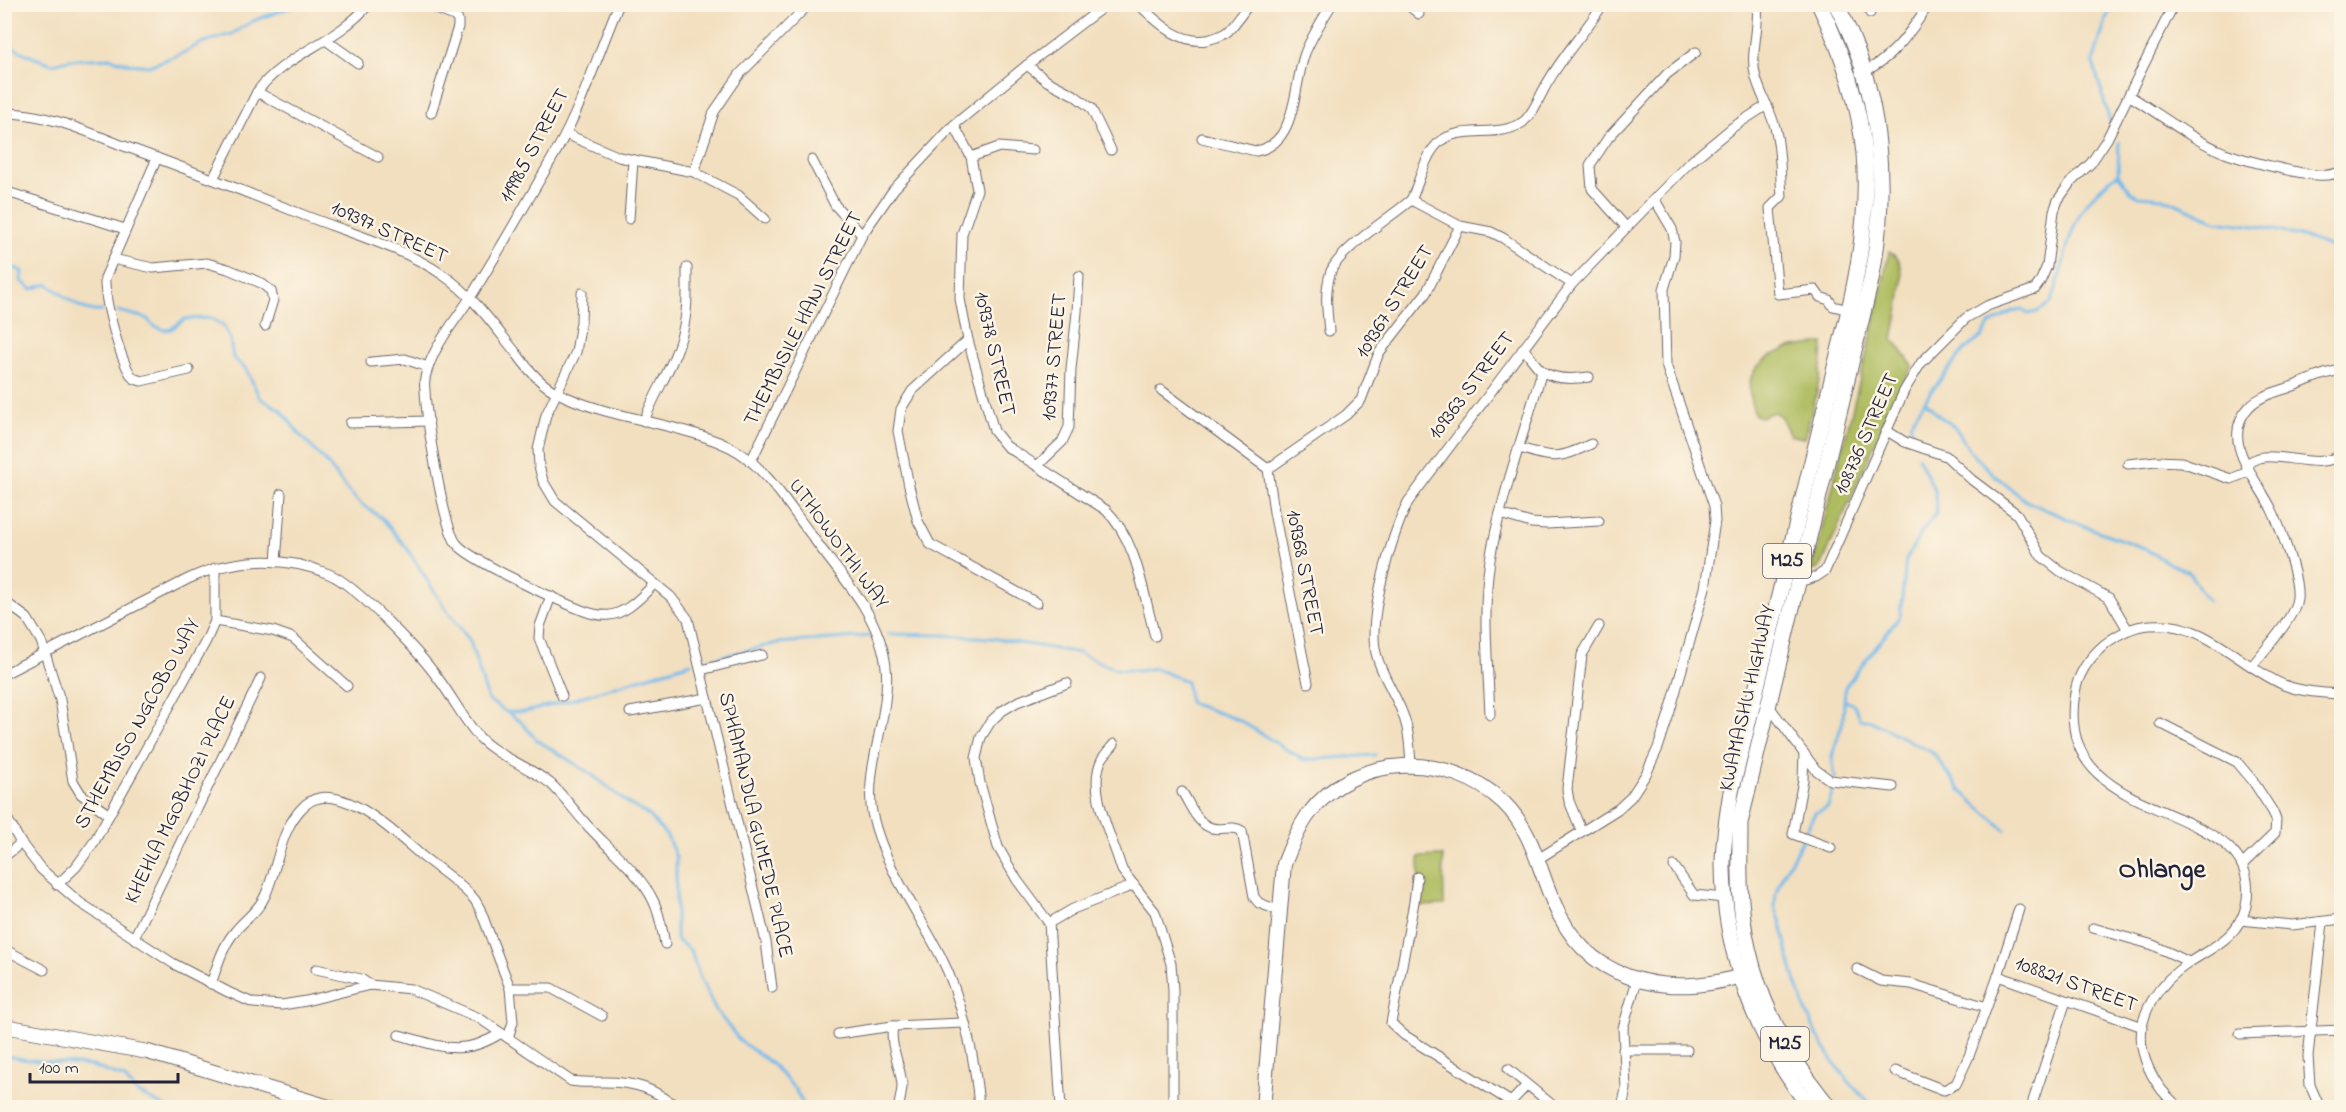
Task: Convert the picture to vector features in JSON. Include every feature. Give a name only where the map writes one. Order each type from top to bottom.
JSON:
[{"type":"main road","name":"KWAMASHU HIGHWAY","points":[[1811,1107],[1784,1073],[1770,1049],[1748,997],[1741,902],[1740,823],[1869,291],[1878,242],[1881,193],[1878,132],[1856,75],[1842,54],[1819,4]]},
{"type":"main road","name":"KWAMASHU HIGHWAY","points":[[1830,1107],[1794,1060],[1763,998],[1734,952],[1724,898],[1723,864],[1731,792],[1858,272],[1866,203],[1864,149],[1856,75],[1848,29],[1836,4]]},
{"type":"street","points":[[213,179],[257,92],[275,71],[327,41],[369,4]]},
{"type":"street","points":[[424,4],[454,16],[458,20],[458,27],[431,114]]},
{"type":"street","name":"119985 STREET","points":[[428,367],[566,135],[619,4]]},
{"type":"street","points":[[694,172],[714,112],[740,74],[809,4]]},
{"type":"street","name":"THEMBISILE HANI STREET","points":[[752,461],[862,235],[894,189],[954,125],[1107,4]]},
{"type":"street","points":[[1138,4],[1175,35],[1190,40],[1214,38],[1227,32],[1249,4]]},
{"type":"street","points":[[1202,138],[1256,151],[1279,141],[1291,110],[1305,54],[1314,33],[1332,4]]},
{"type":"street","points":[[1407,4],[1419,14]]},
{"type":"street","points":[[1493,5],[1510,4]]},
{"type":"street","points":[[1329,331],[1327,294],[1333,267],[1361,240],[1411,200],[1427,158],[1442,141],[1458,134],[1505,129],[1525,121],[1534,110],[1553,71],[1603,4]]},
{"type":"street","points":[[1757,4],[1755,75],[1778,138],[1782,196],[1770,208],[1778,294],[1815,290],[1820,297],[1829,300],[1833,306],[1849,310]]},
{"type":"street","points":[[1856,75],[1875,67],[1891,54],[1929,4]]},
{"type":"street","name":"108736 STREET","points":[[1781,585],[1816,578],[1825,571],[1887,431],[1921,363],[1956,327],[1977,311],[2035,289],[2040,282],[2047,266],[2054,211],[2058,200],[2070,183],[2100,151],[2130,96],[2174,4]]},
{"type":"street","points":[[327,41],[358,63]]},
{"type":"street","points":[[1626,227],[1592,189],[1589,175],[1590,165],[1608,138],[1667,74],[1696,52]]},
{"type":"street","points":[[1027,65],[1047,81],[1074,95],[1091,108],[1112,150]]},
{"type":"street","points":[[257,92],[378,157]]},
{"type":"street","points":[[2130,96],[2189,134],[2240,158],[2267,166],[2316,175],[2332,175],[2342,171]]},
{"type":"street","name":"109363 STREET","points":[[1411,765],[1406,724],[1399,704],[1387,684],[1375,650],[1374,630],[1377,605],[1396,530],[1408,502],[1572,284],[1711,143],[1767,105]]},
{"type":"street","name":"109397 STREET","points":[[4,113],[46,117],[394,250],[445,276],[471,298],[523,362],[556,393],[704,437],[737,450],[752,461]]},
{"type":"street","name":"109378 STREET","points":[[954,125],[971,157],[977,190],[963,228],[959,277],[960,299],[968,340],[994,431],[1006,446],[1106,510],[1119,524],[1131,549],[1155,636]]},
{"type":"street","points":[[566,135],[597,149],[633,161],[694,172],[738,195],[765,219]]},
{"type":"street","points":[[971,157],[999,147],[1033,150]]},
{"type":"street","points":[[157,158],[105,278],[106,296],[125,363],[135,380],[141,381],[189,370]]},
{"type":"street","points":[[812,160],[835,205],[862,235]]},
{"type":"street","points":[[629,219],[633,161]]},
{"type":"street","points":[[4,191],[125,229]]},
{"type":"street","points":[[1411,200],[1460,226],[1491,232],[1503,238],[1572,284]]},
{"type":"street","points":[[1538,859],[1581,830],[1618,809],[1631,797],[1646,774],[1658,747],[1705,588],[1715,520],[1711,494],[1666,365],[1664,289],[1674,256],[1675,242],[1672,230],[1655,200]]},
{"type":"street","name":"109367 STREET","points":[[1268,470],[1358,404],[1365,392],[1379,353],[1426,293],[1460,226]]},
{"type":"street","points":[[113,259],[153,268],[207,263],[261,283],[272,291],[273,300],[264,327]]},
{"type":"street","points":[[644,421],[674,358],[681,337],[687,311],[687,268]]},
{"type":"street","name":"109377 STREET","points":[[1038,465],[1062,442],[1069,427],[1070,378],[1077,312],[1078,276]]},
{"type":"street","name":"SPHAMANDLA GUMEDE PLACE","points":[[582,293],[581,322],[576,352],[546,415],[538,450],[538,466],[543,481],[555,501],[671,597],[688,620],[766,942],[772,988]]},
{"type":"street","points":[[968,340],[912,391],[901,408],[898,431],[918,521],[930,544],[1037,603]]},
{"type":"street","points":[[1523,348],[1542,371],[1566,378],[1589,377]]},
{"type":"street","points":[[371,362],[405,359],[428,367],[424,389],[446,514],[451,535],[462,550],[593,615],[615,615],[635,604],[654,584]]},
{"type":"street","points":[[2252,666],[2290,616],[2295,607],[2297,589],[2276,518],[2239,448],[2238,431],[2241,419],[2249,406],[2260,398],[2342,370]]},
{"type":"street","points":[[1490,715],[1487,593],[1490,561],[1500,514],[1542,371]]},
{"type":"street","points":[[1161,390],[1268,470]]},
{"type":"street","points":[[350,423],[429,421]]},
{"type":"street","points":[[1887,431],[1905,442],[1946,456],[1972,480],[2017,514],[2035,548],[2046,561],[2109,598],[2128,630]]},
{"type":"street","points":[[1520,448],[1544,456],[1556,457],[1591,444]]},
{"type":"street","points":[[2128,464],[2156,461],[2181,462],[2231,479],[2259,458],[2276,456],[2323,461],[2337,458],[2342,453]]},
{"type":"street","name":"UTHOWOTHI WAY","points":[[752,461],[791,508],[861,602],[884,647],[887,674],[886,700],[871,779],[873,818],[894,871],[941,957],[957,993],[978,1083],[979,1107]]},
{"type":"street","name":"109368 STREET","points":[[1268,470],[1274,512],[1308,683]]},
{"type":"street","points":[[276,562],[281,494]]},
{"type":"street","points":[[1500,514],[1531,523],[1599,521]]},
{"type":"street","points":[[4,674],[188,579],[215,568],[236,563],[276,562],[330,575],[366,603],[404,640],[436,675],[483,741],[552,785],[645,887],[659,913],[665,944]]},
{"type":"street","name":"STHEMBISO NGCOBO WAY","points":[[57,885],[76,867],[94,842],[215,621],[215,568]]},
{"type":"street","points":[[551,596],[540,626],[539,638],[540,646],[562,696]]},
{"type":"street","points":[[4,601],[31,622],[45,653],[60,700],[73,782],[81,794],[110,815]]},
{"type":"street","points":[[215,621],[273,631],[293,638],[347,686]]},
{"type":"street","points":[[2180,1107],[2169,1099],[2149,1071],[2142,1048],[2144,1015],[2165,982],[2189,962],[2218,946],[2240,920],[2246,906],[2247,888],[2242,866],[2232,849],[2217,837],[2109,785],[2089,764],[2075,737],[2073,715],[2075,690],[2079,676],[2085,665],[2113,637],[2128,630],[2156,624],[2187,628],[2215,641],[2287,686],[2309,692],[2342,694]]},
{"type":"street","points":[[1581,830],[1569,801],[1567,789],[1582,655],[1599,626]]},
{"type":"street","name":"SPHAMANDLA GUMEDE PLACE","points":[[701,670],[762,655]]},
{"type":"street","name":"KHEHLA MGOBHOZI PLACE","points":[[134,938],[261,678]]},
{"type":"street","points":[[1061,1107],[1049,923],[1017,880],[998,847],[976,758],[981,737],[991,721],[1017,702],[1067,683]]},
{"type":"street","points":[[630,712],[707,698]]},
{"type":"street","points":[[1769,706],[1816,770],[1830,780],[1893,787]]},
{"type":"street","points":[[2160,723],[2237,762],[2253,781],[2273,812],[2276,820],[2275,833],[2242,866]]},
{"type":"street","points":[[1114,744],[1101,760],[1098,770],[1097,794],[1119,861],[1159,920],[1171,964],[1173,1107]]},
{"type":"street","points":[[1804,753],[1803,780],[1793,834],[1832,848]]},
{"type":"street","points":[[1263,1107],[1284,864],[1294,837],[1308,815],[1331,793],[1361,774],[1381,768],[1411,765],[1443,769],[1464,776],[1485,787],[1505,804],[1524,827],[1560,917],[1581,944],[1604,966],[1624,977],[1683,985],[1708,983],[1748,974]]},
{"type":"street","points":[[1182,792],[1205,825],[1212,828],[1237,828],[1242,831],[1254,897],[1259,903],[1280,911]]},
{"type":"street","points":[[211,984],[227,942],[234,932],[254,914],[266,894],[278,852],[289,825],[312,800],[333,797],[385,823],[468,893],[480,909],[510,988],[513,1023],[505,1035],[476,1046],[458,1048],[445,1048],[399,1035]]},
{"type":"street","points":[[4,813],[21,843],[57,885],[79,902],[174,964],[253,1003],[282,1005],[370,985],[411,990],[479,1018],[571,1081],[626,1082],[642,1085],[679,1107]]},
{"type":"street","points":[[4,857],[21,843]]},
{"type":"street","points":[[1674,866],[1694,896],[1724,898]]},
{"type":"street","points":[[1417,877],[1391,1023],[1420,1046],[1511,1102],[1527,1085]]},
{"type":"street","points":[[1049,923],[1082,905],[1134,885]]},
{"type":"street","name":"108821 STREET","points":[[1895,1071],[1944,1090],[1956,1084],[1987,1007],[2019,909]]},
{"type":"street","points":[[2240,920],[2275,925],[2342,919]]},
{"type":"street","points":[[2320,1107],[2314,1098],[2309,1071],[2323,922]]},
{"type":"street","points":[[2093,928],[2153,945],[2189,962]]},
{"type":"street","points":[[4,949],[44,970]]},
{"type":"street","points":[[316,969],[361,979],[370,985]]},
{"type":"street","points":[[1857,969],[1881,981],[1911,984],[1987,1007]]},
{"type":"street","name":"108821 STREET","points":[[1998,976],[2143,1027]]},
{"type":"street","points":[[1622,1107],[1626,1089],[1623,1028],[1637,980]]},
{"type":"street","points":[[510,988],[551,988],[602,1016]]},
{"type":"street","points":[[2032,1107],[2066,1001]]},
{"type":"street","points":[[838,1034],[893,1026],[963,1023]]},
{"type":"street","points":[[4,1026],[148,1052],[332,1107]]},
{"type":"street","points":[[893,1026],[892,1034],[902,1085],[899,1105]]},
{"type":"street","points":[[2240,1034],[2342,1030]]},
{"type":"street","points":[[1623,1050],[1687,1050]]},
{"type":"street","points":[[1508,1069],[1556,1107]]},
{"type":"green space","points":[[1889,252],[1897,258],[1902,273],[1901,297],[1893,339],[1913,366],[1896,395],[1822,564],[1811,572],[1872,332]]},
{"type":"green space","points":[[1823,343],[1817,391],[1804,438],[1790,435],[1781,417],[1774,412],[1761,417],[1755,415],[1749,388],[1754,372],[1764,360],[1786,349]]},
{"type":"green space","points":[[1443,856],[1444,905],[1420,906],[1419,857]]},
{"type":"waterway","points":[[4,43],[53,64],[68,60],[110,58],[130,64],[149,66],[181,54],[201,43],[232,34],[253,21],[299,4]]},
{"type":"waterway","points":[[2110,122],[2093,62],[2108,13],[2114,4]]},
{"type":"waterway","points":[[2119,142],[2118,174],[2131,192],[2139,196],[2163,198],[2216,221],[2263,227],[2310,239],[2342,251]]},
{"type":"waterway","points":[[1918,444],[1910,424],[1930,393],[1964,350],[1983,336],[1989,325],[2013,311],[2022,309],[2027,314],[2037,312],[2051,303],[2078,217],[2100,188],[2118,174]]},
{"type":"waterway","points":[[4,268],[22,271],[21,281],[32,289],[47,284],[86,309],[102,311]]},
{"type":"waterway","points":[[118,311],[146,318],[154,326],[164,330],[171,329],[185,319],[210,318],[223,325],[230,339],[233,358],[246,369],[260,398],[281,410],[349,492],[361,504],[382,518],[406,547],[445,608],[470,641],[488,700],[520,721],[537,740],[591,774],[629,804],[647,814],[667,836],[676,857],[676,939],[691,951],[700,978],[715,1009],[740,1041],[771,1063],[795,1089],[805,1108]]},
{"type":"waterway","points":[[1925,401],[1939,416],[1955,427],[1970,451],[1993,474],[2026,501],[2144,548],[2170,564],[2188,571],[2208,601]]},
{"type":"waterway","points":[[1835,778],[1832,756],[1843,721],[1845,687],[1900,616],[1906,560],[1922,531],[1936,514],[1935,491],[1918,457]]},
{"type":"waterway","points":[[888,634],[991,638],[1079,653],[1115,669],[1139,671],[1154,668],[1186,681],[1190,703],[1239,720],[1304,760],[1375,755]]},
{"type":"waterway","points":[[707,660],[778,643],[872,636]]},
{"type":"waterway","points":[[508,712],[525,712],[567,701],[691,663]]},
{"type":"waterway","points":[[1844,700],[1854,705],[1860,720],[1869,720],[1933,753],[1961,791],[2005,830]]},
{"type":"waterway","points":[[1805,833],[1815,813],[1828,807],[1834,786]]},
{"type":"waterway","points":[[1803,839],[1781,880],[1775,906],[1794,975],[1812,1024],[1838,1069],[1876,1108]]},
{"type":"waterway","points":[[4,1055],[92,1066],[124,1078],[138,1093],[168,1108]]},
{"type":"district","name":"Ohlange","points":[[2162,870]]}]
